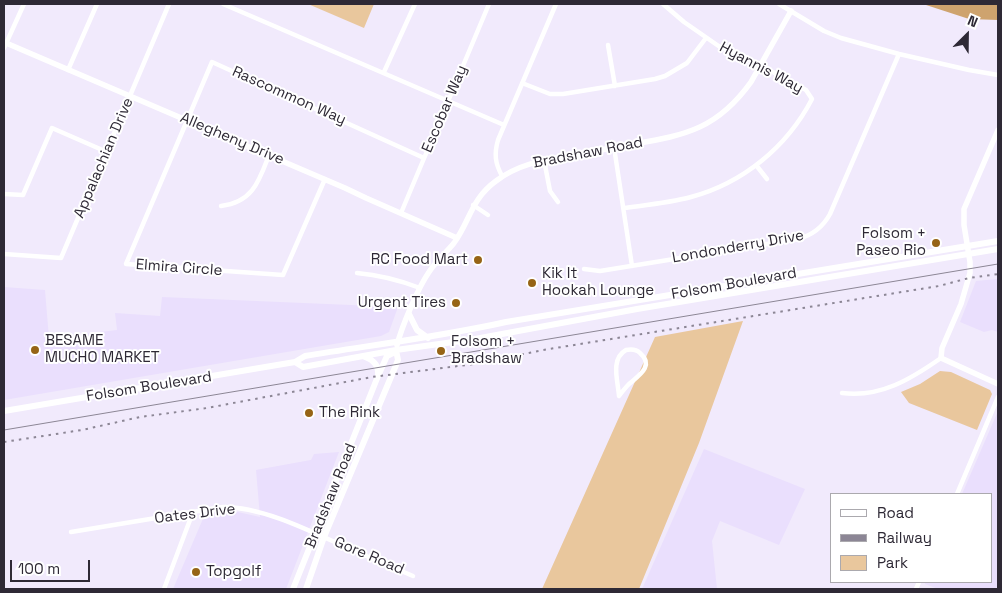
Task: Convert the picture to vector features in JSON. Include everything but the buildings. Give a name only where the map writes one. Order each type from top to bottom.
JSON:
[{"type":"main road","name":"Folsom Boulevard","points":[[4,411],[295,362],[305,356],[398,340],[428,338],[506,322],[998,241]]},
{"type":"main road","name":"Folsom Boulevard","points":[[295,362],[303,367],[998,249]]},
{"type":"main road","points":[[820,278],[823,274],[857,267],[862,262]]},
{"type":"main road","points":[[410,314],[417,330],[428,338]]},
{"type":"main road","name":"Bradshaw Road","points":[[293,589],[378,376],[387,356],[396,350],[398,360],[324,537],[306,589]]},
{"type":"main road","points":[[364,357],[374,361],[378,376]]},
{"type":"street","points":[[5,45],[24,4]]},
{"type":"street","points":[[68,70],[97,4]]},
{"type":"street","name":"Appalachian Drive","points":[[4,254],[61,258],[169,4]]},
{"type":"street","points":[[223,4],[504,125]]},
{"type":"street","points":[[384,72],[415,4]]},
{"type":"street","name":"Escobar Way","points":[[400,213],[489,4]]},
{"type":"street","points":[[502,176],[497,165],[495,152],[498,140],[556,4]]},
{"type":"street","name":"Hyannis Way","points":[[624,208],[678,200],[728,183],[756,165],[787,137],[812,99],[806,90],[738,53],[720,48],[663,4]]},
{"type":"street","points":[[779,4],[824,31],[841,38],[899,54],[998,75]]},
{"type":"street","name":"Bradshaw Road","points":[[396,350],[398,340],[420,288],[429,272],[457,238],[473,206],[487,188],[502,176],[544,160],[672,137],[706,124],[734,103],[752,82],[791,11]]},
{"type":"street","points":[[522,83],[554,94],[655,79],[672,73],[692,57],[706,38]]},
{"type":"street","name":"Allegheny Drive","points":[[5,45],[270,155],[457,238]]},
{"type":"street","points":[[608,45],[615,86]]},
{"type":"street","name":"Londonderry Drive","points":[[584,269],[600,271],[632,266],[798,239],[816,232],[830,214],[899,54]]},
{"type":"street","name":"Rascommon Way","points":[[187,120],[212,62],[424,158]]},
{"type":"street","name":"Elmira Circle","points":[[187,120],[126,264],[283,275],[324,179]]},
{"type":"street","points":[[4,194],[23,195],[52,128],[106,152]]},
{"type":"street","points":[[842,393],[863,394],[886,390],[920,373],[941,358],[942,348],[962,304],[970,269],[963,216],[964,209],[998,130]]},
{"type":"street","points":[[614,147],[632,266]]},
{"type":"street","points":[[221,206],[236,203],[249,194],[258,182],[270,155]]},
{"type":"street","points":[[544,160],[550,190],[558,202]]},
{"type":"street","points":[[756,165],[767,179]]},
{"type":"street","points":[[473,206],[488,215]]},
{"type":"street","points":[[357,274],[385,276],[420,288]]},
{"type":"street","points":[[634,350],[643,356],[646,365],[644,372],[625,388],[619,396],[618,372],[617,358],[622,352],[634,350]]},
{"type":"street","points":[[941,358],[998,384]]},
{"type":"street","points":[[957,493],[998,397]]},
{"type":"street","name":"Oates Drive","points":[[71,532],[223,508],[248,509],[324,537]]},
{"type":"street","points":[[164,589],[193,512]]},
{"type":"street","name":"Gore Road","points":[[324,537],[414,576]]},
{"type":"shaded area","points":[[923,4],[998,4],[998,20],[969,19]]},
{"type":"shaded area","points":[[998,279],[998,332],[992,330],[984,332],[960,322],[976,281]]},
{"type":"shaded area","points":[[4,287],[45,290],[49,338],[117,330],[115,313],[160,316],[162,297],[398,307],[389,332],[381,336],[4,400]]},
{"type":"shaded area","points":[[998,411],[998,589],[938,589],[925,584],[992,583],[992,493],[962,493]]},
{"type":"shaded area","points":[[704,449],[805,489],[779,545],[720,521],[712,541],[717,589],[642,589]]},
{"type":"shaded area","points":[[339,452],[286,589],[173,589],[205,514],[229,510],[260,517],[256,470],[311,460],[314,454]]},
{"type":"green space","points":[[308,4],[374,4],[364,28]]},
{"type":"green space","points":[[743,321],[699,443],[639,589],[542,589],[655,337]]},
{"type":"green space","points":[[940,371],[951,372],[990,390],[992,394],[977,430],[909,403],[901,392],[920,384]]},
{"type":"tram line","points":[[4,430],[998,264]]},
{"type":"railway","points":[[4,442],[82,430],[140,417],[207,408],[372,377],[474,364],[543,350],[939,286],[969,278],[998,274]]},
{"type":"place","name":"Folsom + Paseo Rio","points":[[936,243]]},
{"type":"place","name":"RC Food Mart","points":[[478,260]]},
{"type":"place","name":"Kik It Hookah Lounge","points":[[532,283]]},
{"type":"place","name":"Urgent Tires","points":[[456,303]]},
{"type":"place","name":"BESAME MUCHO MARKET","points":[[35,350]]},
{"type":"place","name":"Folsom + Bradshaw","points":[[441,351]]},
{"type":"place","name":"The Rink","points":[[309,413]]},
{"type":"place","name":"Topgolf","points":[[196,572]]}]
